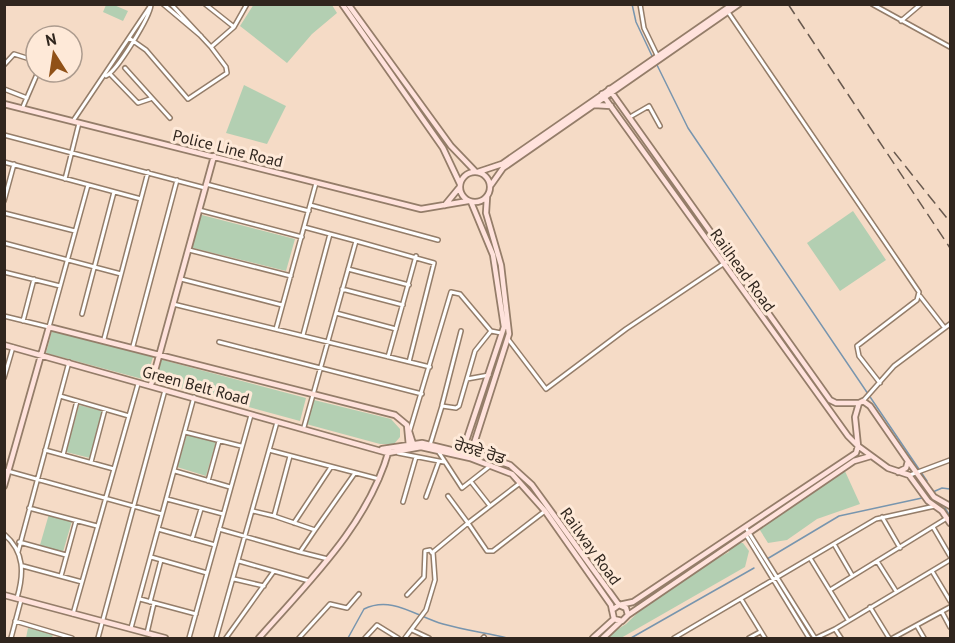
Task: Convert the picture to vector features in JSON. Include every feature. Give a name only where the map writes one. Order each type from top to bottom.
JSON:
[{"type":"main road","points":[[342,4],[451,161],[462,196],[469,201],[493,255],[506,336],[462,453]]},
{"type":"main road","points":[[348,4],[451,146],[476,172],[486,176],[490,185]]},
{"type":"main road","points":[[610,90],[618,87],[656,57],[733,4]]},
{"type":"main road","points":[[726,9],[739,4]]},
{"type":"main road","points":[[471,455],[506,336],[508,318],[498,251],[486,213],[490,185],[503,168],[650,63]]},
{"type":"main road","points":[[617,100],[618,87]]},
{"type":"main road","name":"Railhead Road","points":[[610,90],[830,400],[836,403],[863,400]]},
{"type":"main road","points":[[446,205],[463,177],[502,164],[603,96]]},
{"type":"main road","name":"Railhead Road","points":[[603,96],[848,436],[871,456],[898,472],[909,475]]},
{"type":"main road","name":"Police Line Road","points":[[4,104],[421,209],[469,201]]},
{"type":"main road","points":[[594,105],[611,106]]},
{"type":"main road","points":[[150,386],[214,156]]},
{"type":"main road","points":[[469,201],[482,201],[487,197]]},
{"type":"main road","points":[[758,311],[765,307]]},
{"type":"main road","points":[[4,486],[49,327],[132,346],[159,355],[395,415],[409,428],[411,446],[396,452],[388,451],[380,480],[361,513],[328,559],[260,639]]},
{"type":"main road","name":"Green Belt Road","points":[[4,345],[382,449]]},
{"type":"main road","points":[[858,446],[855,417],[863,400],[875,412],[917,473],[928,501],[951,524]]},
{"type":"main road","name":"Railway Road","points":[[382,449],[388,451],[411,446],[430,447],[510,465],[525,477],[619,605],[633,602],[745,531],[829,475],[853,456],[858,446]]},
{"type":"main road","name":"ਰੇਲਵੇ ਰੋਡ","points":[[430,447],[438,451],[462,453]]},
{"type":"main road","name":"ਰੇਲਵੇ ਰੋਡ","points":[[471,455],[512,474],[521,482],[545,511],[612,610]]},
{"type":"main road","points":[[603,639],[628,615],[737,540],[745,531],[756,527],[829,475],[854,461],[871,456]]},
{"type":"main road","points":[[898,472],[906,468],[908,461]]},
{"type":"main road","points":[[909,475],[934,497],[951,506]]},
{"type":"main road","points":[[4,595],[165,639]]},
{"type":"main road","points":[[614,619],[612,610],[619,605],[627,608],[628,615]]},
{"type":"main road","points":[[614,619],[621,621]]},
{"type":"main road","points":[[593,639],[614,619]]},
{"type":"street","points":[[65,179],[72,153],[76,122],[107,71],[131,39],[152,4],[131,39],[110,74],[104,77]]},
{"type":"street","points":[[163,4],[202,37]]},
{"type":"street","points":[[131,39],[146,50],[188,99],[227,73],[226,67],[211,47],[171,4]]},
{"type":"street","points":[[205,4],[234,27]]},
{"type":"street","points":[[211,47],[234,27],[247,4]]},
{"type":"street","points":[[640,4],[644,28],[656,57]]},
{"type":"street","points":[[872,4],[951,47]]},
{"type":"street","points":[[902,21],[921,4]]},
{"type":"street","points":[[726,9],[919,296],[945,327]]},
{"type":"street","points":[[4,65],[14,54],[24,57]]},
{"type":"street","points":[[125,69],[150,99],[170,118]]},
{"type":"street","points":[[107,71],[138,103],[150,99]]},
{"type":"street","points":[[22,109],[33,84]]},
{"type":"street","points":[[4,89],[27,98]]},
{"type":"street","points":[[630,117],[649,106],[660,126]]},
{"type":"street","points":[[4,135],[177,180],[309,211]]},
{"type":"street","points":[[4,162],[141,199]]},
{"type":"street","points":[[4,201],[14,164]]},
{"type":"street","points":[[104,339],[148,172]]},
{"type":"street","points":[[132,346],[177,180]]},
{"type":"street","points":[[276,329],[316,183]]},
{"type":"street","points":[[4,316],[49,327],[88,185]]},
{"type":"street","points":[[82,314],[114,192]]},
{"type":"street","points":[[310,205],[438,240]]},
{"type":"street","points":[[199,210],[302,237]]},
{"type":"street","points":[[4,213],[75,231]]},
{"type":"street","points":[[304,227],[433,260],[435,266],[409,362]]},
{"type":"street","points":[[303,335],[330,234]]},
{"type":"street","points":[[304,427],[356,241]]},
{"type":"street","points":[[4,243],[121,274]]},
{"type":"street","points":[[189,250],[291,276]]},
{"type":"street","points":[[388,357],[416,256]]},
{"type":"street","points":[[409,428],[422,394],[451,292],[460,294],[491,331],[506,336],[546,388],[626,329],[729,260]]},
{"type":"street","points":[[348,269],[409,285]]},
{"type":"street","points":[[4,272],[60,286]]},
{"type":"street","points":[[23,321],[34,279]]},
{"type":"street","points":[[181,279],[282,305]]},
{"type":"street","points":[[342,289],[403,305]]},
{"type":"street","points":[[880,382],[859,356],[857,346],[912,305],[919,296]]},
{"type":"street","points":[[173,304],[430,367]]},
{"type":"street","points":[[336,313],[396,329]]},
{"type":"street","points":[[863,400],[894,366],[951,324]]},
{"type":"street","points":[[430,447],[461,331]]},
{"type":"street","points":[[442,405],[458,407],[477,347],[491,331]]},
{"type":"street","points":[[219,342],[422,394]]},
{"type":"street","points":[[4,378],[13,347]]},
{"type":"street","points":[[18,552],[69,363]]},
{"type":"street","points":[[467,379],[490,374]]},
{"type":"street","points":[[73,615],[139,382]]},
{"type":"street","points":[[98,639],[165,390]]},
{"type":"street","points":[[60,396],[129,416]]},
{"type":"street","points":[[131,630],[194,397]]},
{"type":"street","points":[[63,455],[78,401]]},
{"type":"street","points":[[91,462],[105,409]]},
{"type":"street","points":[[189,639],[251,412]]},
{"type":"street","points":[[216,639],[278,420]]},
{"type":"street","points":[[184,432],[242,446]]},
{"type":"street","points":[[208,481],[219,441]]},
{"type":"street","points":[[45,450],[114,469]]},
{"type":"street","points":[[269,450],[380,480]]},
{"type":"street","points":[[438,451],[461,487],[472,483],[492,465]]},
{"type":"street","points":[[396,452],[445,463]]},
{"type":"street","points":[[274,516],[290,456]]},
{"type":"street","points":[[403,502],[416,456]]},
{"type":"street","points":[[909,475],[951,460]]},
{"type":"street","points":[[426,497],[440,461]]},
{"type":"street","points":[[294,523],[331,467]]},
{"type":"street","points":[[7,471],[162,514]]},
{"type":"street","points":[[175,471],[231,488]]},
{"type":"street","points":[[300,552],[355,473]]},
{"type":"street","points":[[433,554],[468,523],[521,482]]},
{"type":"street","points":[[472,483],[490,506]]},
{"type":"street","points":[[448,496],[489,553],[545,511]]},
{"type":"street","points":[[167,499],[224,514]]},
{"type":"street","points":[[674,639],[882,517],[935,506]]},
{"type":"street","points":[[29,507],[98,527]]},
{"type":"street","points":[[192,539],[201,508]]},
{"type":"street","points":[[253,511],[315,530]]},
{"type":"street","points":[[882,517],[900,548]]},
{"type":"street","points":[[830,590],[947,518]]},
{"type":"street","points":[[61,576],[76,521]]},
{"type":"street","points":[[751,540],[756,527]]},
{"type":"street","points":[[745,531],[815,639],[951,558],[933,528]]},
{"type":"street","points":[[158,529],[215,545]]},
{"type":"street","points":[[219,529],[328,559]]},
{"type":"street","points":[[4,534],[18,552],[24,574],[10,639]]},
{"type":"street","points":[[737,540],[751,540]]},
{"type":"street","points":[[19,542],[66,555]]},
{"type":"street","points":[[834,544],[852,575]]},
{"type":"street","points":[[405,639],[423,615],[435,580],[433,554],[428,550],[424,577],[407,595]]},
{"type":"street","points":[[151,557],[207,573]]},
{"type":"street","points":[[810,558],[848,620]]},
{"type":"street","points":[[147,633],[161,560]]},
{"type":"street","points":[[239,561],[309,581]]},
{"type":"street","points":[[877,561],[896,591]]},
{"type":"street","points":[[22,565],[82,582]]},
{"type":"street","points":[[932,571],[951,601]]},
{"type":"street","points":[[226,639],[274,572]]},
{"type":"street","points":[[775,578],[809,639]]},
{"type":"street","points":[[234,579],[264,586]]},
{"type":"street","points":[[299,639],[330,604],[347,608],[359,594]]},
{"type":"street","points":[[139,599],[196,614]]},
{"type":"street","points":[[741,599],[765,639]]},
{"type":"street","points":[[870,607],[889,639]]},
{"type":"street","points":[[893,639],[951,607]]},
{"type":"street","points":[[942,612],[951,627]]},
{"type":"street","points":[[15,621],[72,639]]},
{"type":"street","points":[[365,639],[377,626],[398,639]]},
{"type":"street","points":[[917,626],[924,639]]},
{"type":"street","points":[[835,629],[841,639]]},
{"type":"street","points":[[412,630],[429,639]]},
{"type":"street","points":[[749,639],[760,632]]},
{"type":"green space","points":[[254,4],[332,5],[337,13],[312,34],[287,63],[240,26]]},
{"type":"green space","points":[[106,5],[114,5],[128,11],[123,21],[103,12]]},
{"type":"green space","points":[[244,85],[286,106],[267,144],[226,133]]},
{"type":"green space","points":[[853,211],[886,260],[840,291],[807,243]]},
{"type":"green space","points":[[198,214],[295,239],[286,271],[189,247]]},
{"type":"green space","points":[[52,331],[153,357],[146,380],[46,353]]},
{"type":"green space","points":[[159,359],[306,398],[300,421],[154,381]]},
{"type":"green space","points":[[314,400],[391,419],[400,429],[400,437],[394,444],[380,444],[306,424]]},
{"type":"green space","points":[[79,405],[102,411],[90,458],[66,452]]},
{"type":"green space","points":[[187,434],[216,442],[206,476],[177,467]]},
{"type":"green space","points":[[844,469],[860,504],[817,519],[787,540],[768,543],[758,527]]},
{"type":"green space","points":[[49,514],[72,521],[63,552],[40,545]]},
{"type":"green space","points":[[743,543],[749,551],[745,567],[621,638],[604,638],[626,624],[652,599],[710,559],[714,560],[729,552],[730,546]]},
{"type":"green space","points":[[28,628],[53,634],[52,638],[26,638]]},
{"type":"waterway","points":[[632,4],[636,22],[653,58]]},
{"type":"waterway","points":[[657,65],[688,128],[927,481]]},
{"type":"waterway","points":[[926,495],[942,488],[950,489]]},
{"type":"waterway","points":[[767,559],[839,516],[922,498]]},
{"type":"waterway","points":[[945,508],[950,516]]},
{"type":"waterway","points":[[631,638],[754,568]]},
{"type":"waterway","points":[[348,638],[364,609],[384,604],[443,624],[507,638]]},
{"type":"railway","points":[[788,4],[950,248]]},
{"type":"railway","points":[[894,152],[950,222]]}]
